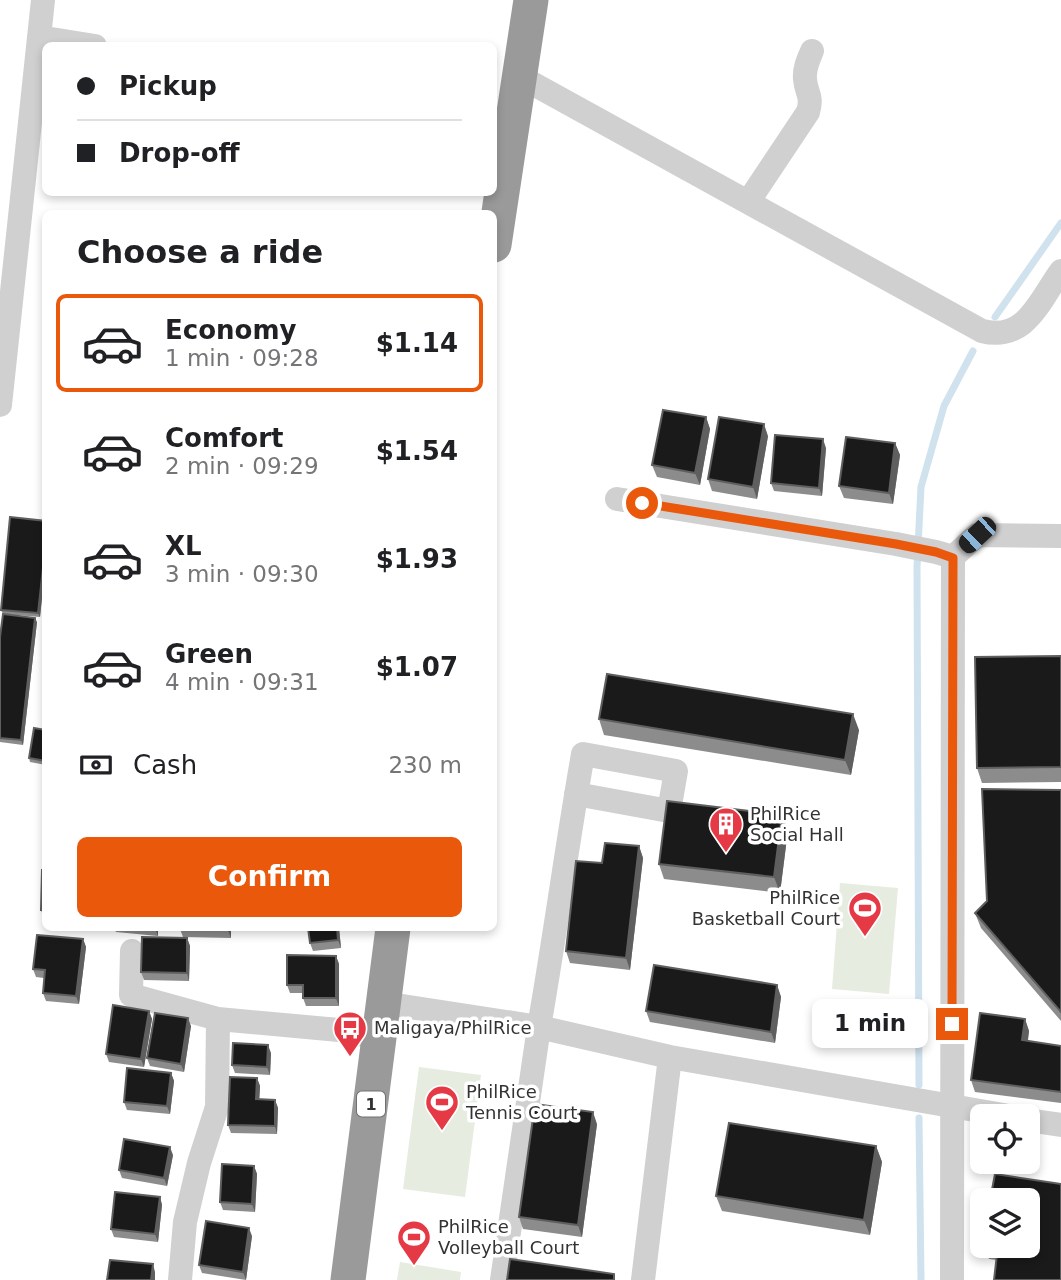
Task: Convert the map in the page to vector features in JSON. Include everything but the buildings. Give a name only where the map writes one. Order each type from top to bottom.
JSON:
[{"type":"highway","points":[[497,210],[503,117],[519,76],[531,0]]},
{"type":"highway","name":"1","points":[[348,1280],[393,931]]},
{"type":"street","points":[[0,405],[44,0]]},
{"type":"street","points":[[39,37],[70,42]]},
{"type":"street","points":[[748,202],[808,111],[812,99],[805,80],[805,69],[812,51]]},
{"type":"street","points":[[519,76],[989,333],[1005,333],[1022,325],[1061,271]]},
{"type":"street","points":[[617,499],[896,544],[944,555],[977,535],[1061,536]]},
{"type":"street","points":[[944,555],[952,1280]]},
{"type":"street","points":[[532,1268],[504,1271],[576,794]]},
{"type":"street","points":[[132,951],[131,995],[218,1019],[339,1030],[379,1038]]},
{"type":"street","points":[[383,1003],[539,1027],[670,1057],[970,1110]]},
{"type":"street","points":[[180,1280],[185,1222],[199,1163],[217,1107],[218,1019]]},
{"type":"street","points":[[643,1280],[670,1057]]},
{"type":"street","points":[[1040,1122],[1061,1125]]},
{"type":"shaded area","name":"PhilRice Basketball Court","points":[[840,883],[898,888],[889,994],[832,989]]},
{"type":"shaded area","name":"PhilRice Tennis Court","points":[[419,1067],[481,1075],[465,1197],[403,1189]]},
{"type":"shaded area","name":"PhilRice Volleyball Court","points":[[400,1262],[461,1272],[460,1280],[397,1280]]},
{"type":"waterway","points":[[995,317],[1061,223]]},
{"type":"waterway","points":[[919,1085],[917,567],[921,487],[944,406],[973,351]]},
{"type":"waterway","points":[[919,1118],[921,1280]]},
{"type":"place","name":"PhilRice Social Hall","points":[[726,854]]},
{"type":"place","name":"PhilRice Basketball Court","points":[[865,938]]},
{"type":"place","name":"Maligaya/PhilRice","points":[[350,1058]]},
{"type":"place","name":"PhilRice Tennis Court","points":[[442,1132]]},
{"type":"place","name":"PhilRice Volleyball Court","points":[[414,1267]]},
{"type":"route","points":[[642,503],[896,544],[953,558],[952,1024]]}]
